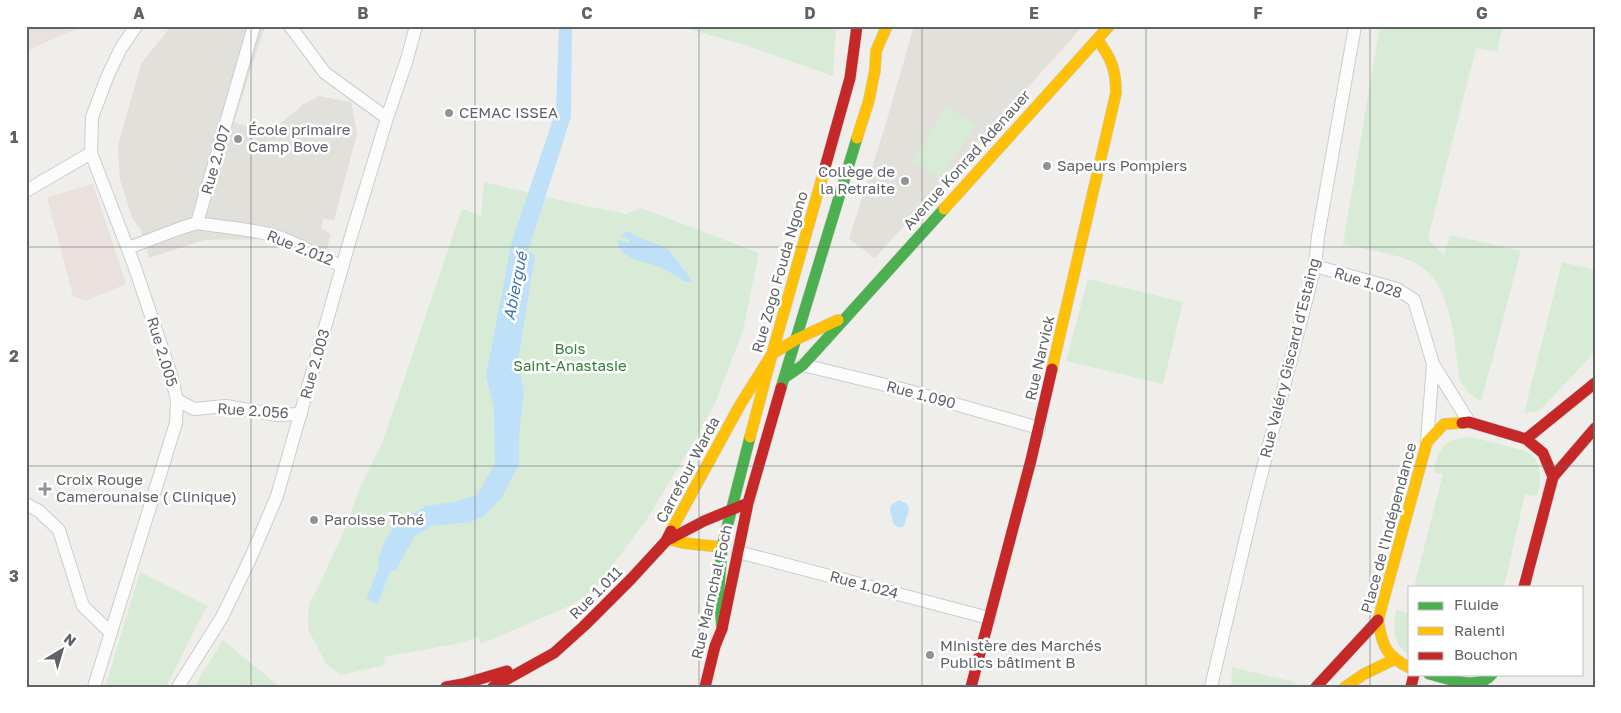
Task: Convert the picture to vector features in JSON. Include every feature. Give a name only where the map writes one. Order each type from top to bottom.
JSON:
[{"type":"main road","points":[[850,78],[857,26]]},
{"type":"main road","points":[[876,51],[877,26]]},
{"type":"main road","name":"Rue Zogo Fouda Ngono","points":[[722,629],[719,589],[722,547],[730,510],[772,354],[850,78],[876,51],[887,26]]},
{"type":"main road","name":"Avenue Konrad Adenauer","points":[[784,378],[803,365],[1109,26]]},
{"type":"main road","name":"Rue Narvick","points":[[971,687],[1039,428],[1116,93],[1116,77],[1112,59],[1097,38]]},
{"type":"main road","name":"Rue Zogo Fouda Ngono","points":[[784,378],[798,339],[869,100],[875,70],[876,51]]},
{"type":"main road","name":"Avenue Konrad Adenauer","points":[[772,354],[848,315]]},
{"type":"main road","name":"Carrefour Warda","points":[[667,540],[740,405],[772,354]]},
{"type":"main road","points":[[748,503],[784,378]]},
{"type":"main road","points":[[1526,438],[1595,383]]},
{"type":"main road","name":"Place de l'Indépendance","points":[[1393,660],[1382,642],[1378,620],[1427,442],[1444,424],[1470,422],[1526,438],[1543,452],[1553,476]]},
{"type":"main road","points":[[1524,586],[1553,476],[1595,428]]},
{"type":"main road","name":"Carrefour Warda","points":[[667,540],[704,521],[748,503]]},
{"type":"main road","name":"Rue Marnchal Foch","points":[[705,687],[715,646],[722,629],[748,503]]},
{"type":"main road","points":[[667,540],[722,547]]},
{"type":"main road","name":"Rue 1.011","points":[[493,687],[554,653],[605,607],[667,540]]},
{"type":"main road","points":[[1316,687],[1378,620]]},
{"type":"main road","points":[[1345,687],[1364,674],[1393,660],[1408,667]]},
{"type":"main road","name":"Rue 1.011","points":[[446,687],[463,684],[541,661]]},
{"type":"main road","points":[[1436,676],[1473,684],[1491,680]]},
{"type":"street","name":"Rue 2.005","points":[[94,687],[176,423],[177,400],[171,375],[128,248],[91,153],[92,118],[101,92],[121,48],[136,26]]},
{"type":"street","name":"Rue 2.007","points":[[197,224],[254,26]]},
{"type":"street","points":[[290,26],[325,74],[387,118]]},
{"type":"street","name":"Rue 2.003","points":[[178,687],[222,617],[251,557],[277,496],[343,266],[416,26]]},
{"type":"street","name":"Rue Valéry Giscard d'Estaing","points":[[1212,686],[1254,503],[1315,266],[1318,236],[1355,26]]},
{"type":"street","points":[[26,191],[91,153]]},
{"type":"street","points":[[128,248],[197,224]]},
{"type":"street","name":"Rue 2.012","points":[[197,224],[259,232],[289,241],[329,262],[343,266]]},
{"type":"street","name":"Rue 1.028","points":[[1315,266],[1397,289],[1414,300],[1433,364],[1470,422]]},
{"type":"street","name":"Rue 1.028","points":[[1427,442],[1433,364]]},
{"type":"street","name":"Rue 1.090","points":[[803,365],[902,389],[1039,428]]},
{"type":"street","name":"Rue 2.056","points":[[177,400],[194,409],[226,406],[277,415],[301,414]]},
{"type":"street","points":[[26,504],[39,511],[60,530],[83,606],[111,633]]},
{"type":"street","name":"Rue 1.024","points":[[738,552],[989,618]]},
{"type":"shaded area","points":[[26,26],[83,26],[26,51]]},
{"type":"shaded area","name":"École primaire Camp Bove","points":[[171,26],[265,26],[234,122],[269,134],[302,105],[319,96],[351,102],[357,134],[334,220],[323,219],[321,228],[331,234],[325,255],[268,239],[204,240],[149,258],[141,230],[132,218],[120,179],[118,145],[141,64]]},
{"type":"shaded area","name":"Collège de la Retraite","points":[[914,26],[1083,26],[875,258],[849,239],[886,123]]},
{"type":"shaded area","points":[[93,184],[126,284],[85,301],[73,296],[47,197]]},
{"type":"green space","points":[[678,26],[836,26],[833,76],[742,44]]},
{"type":"green space","points":[[1380,26],[1503,26],[1497,52],[1476,48],[1428,239],[1444,255],[1450,235],[1521,251],[1481,402],[1467,391],[1460,381],[1448,310],[1434,279],[1422,267],[1406,259],[1343,244]]},
{"type":"green space","points":[[946,107],[975,125],[940,179],[912,161]]},
{"type":"green space","name":"Bois Saint-Anastasie","points":[[484,182],[626,214],[641,208],[759,253],[743,330],[716,401],[693,443],[647,519],[594,590],[569,606],[481,644],[478,636],[465,642],[384,657],[385,665],[341,675],[326,664],[309,631],[309,603],[319,586],[342,535],[360,488],[383,441],[462,209],[481,216]]},
{"type":"green space","points":[[1562,262],[1595,270],[1595,352],[1539,411],[1524,413]]},
{"type":"green space","points":[[1088,279],[1183,302],[1163,384],[1066,361]]},
{"type":"green space","points":[[1471,437],[1526,451],[1536,460],[1539,468],[1540,480],[1537,496],[1525,494],[1504,586],[1414,586],[1443,474],[1433,472],[1441,449],[1444,445],[1454,440]]},
{"type":"green space","points":[[140,572],[208,606],[166,687],[105,687]]},
{"type":"green space","points":[[1396,610],[1408,613],[1408,654],[1400,647],[1395,636]]},
{"type":"green space","points":[[223,640],[280,687],[194,687]]},
{"type":"green space","points":[[1232,667],[1298,683],[1294,687],[1231,687]]},
{"type":"water","name":"Abiergué","points":[[559,26],[572,26],[571,117],[528,251],[535,255],[518,362],[524,393],[519,438],[519,464],[502,497],[484,516],[470,522],[431,526],[415,536],[395,571],[390,571],[378,604],[366,599],[379,567],[378,560],[384,542],[398,522],[426,506],[453,502],[477,495],[495,464],[494,408],[486,376],[512,241],[556,110]]},
{"type":"water","points":[[627,231],[669,250],[691,282],[686,282],[662,268],[628,256],[619,247],[618,240],[628,243],[630,240],[620,236]]},
{"type":"water","points":[[899,500],[907,504],[909,509],[905,524],[902,527],[897,527],[893,523],[890,510],[891,505]]},
{"type":"traffic: fast","points":[[784,378],[857,138]]},
{"type":"traffic: fast","points":[[781,388],[784,378],[803,365],[944,209]]},
{"type":"traffic: fast","points":[[722,629],[719,589],[722,547],[750,437]]},
{"type":"traffic: fast","points":[[1436,676],[1453,681],[1471,683],[1479,682],[1490,676]]},
{"type":"traffic: slow","points":[[857,138],[869,100],[875,70],[876,51],[887,26]]},
{"type":"traffic: slow","points":[[944,209],[1109,26]]},
{"type":"traffic: slow","points":[[1052,369],[1116,93],[1112,64],[1097,39]]},
{"type":"traffic: slow","points":[[750,437],[824,171]]},
{"type":"traffic: slow","points":[[671,531],[740,405],[772,354],[797,339],[838,320]]},
{"type":"traffic: slow","points":[[1408,667],[1395,659],[1386,649],[1381,637],[1378,620],[1427,442],[1444,424],[1462,423]]},
{"type":"traffic: slow","points":[[668,539],[683,543],[722,547]]},
{"type":"traffic: slow","points":[[1345,687],[1364,674],[1393,660]]},
{"type":"traffic: jam","points":[[824,171],[850,78],[857,26]]},
{"type":"traffic: jam","points":[[971,687],[1031,460],[1052,369]]},
{"type":"traffic: jam","points":[[1526,439],[1595,383]]},
{"type":"traffic: jam","points":[[666,541],[704,521],[748,503],[781,388]]},
{"type":"traffic: jam","points":[[1462,423],[1469,422],[1526,439],[1543,453],[1553,477],[1524,586]]},
{"type":"traffic: jam","points":[[1553,477],[1595,428]]},
{"type":"traffic: jam","points":[[705,687],[715,646],[722,629],[748,503]]},
{"type":"traffic: jam","points":[[493,687],[554,653],[631,579],[666,541],[671,531]]},
{"type":"traffic: jam","points":[[1316,687],[1378,620]]},
{"type":"traffic: jam","points":[[446,687],[507,671]]},
{"type":"traffic: jam","points":[[1411,687],[1414,676]]},
{"type":"place","name":"CEMAC ISSEA","points":[[449,113]]},
{"type":"place","name":"École primaire Camp Bove","points":[[238,139]]},
{"type":"place","name":"Sapeurs Pompiers","points":[[1047,166]]},
{"type":"place","name":"Collège de la Retraite","points":[[905,181]]},
{"type":"place","name":"Croix Rouge Camerounaise ( Clinique)","points":[[45,489]]},
{"type":"place","name":"Paroisse Tohé","points":[[314,520]]},
{"type":"place","name":"Ministère des Marchés Publics bâtiment B","points":[[930,655]]}]
